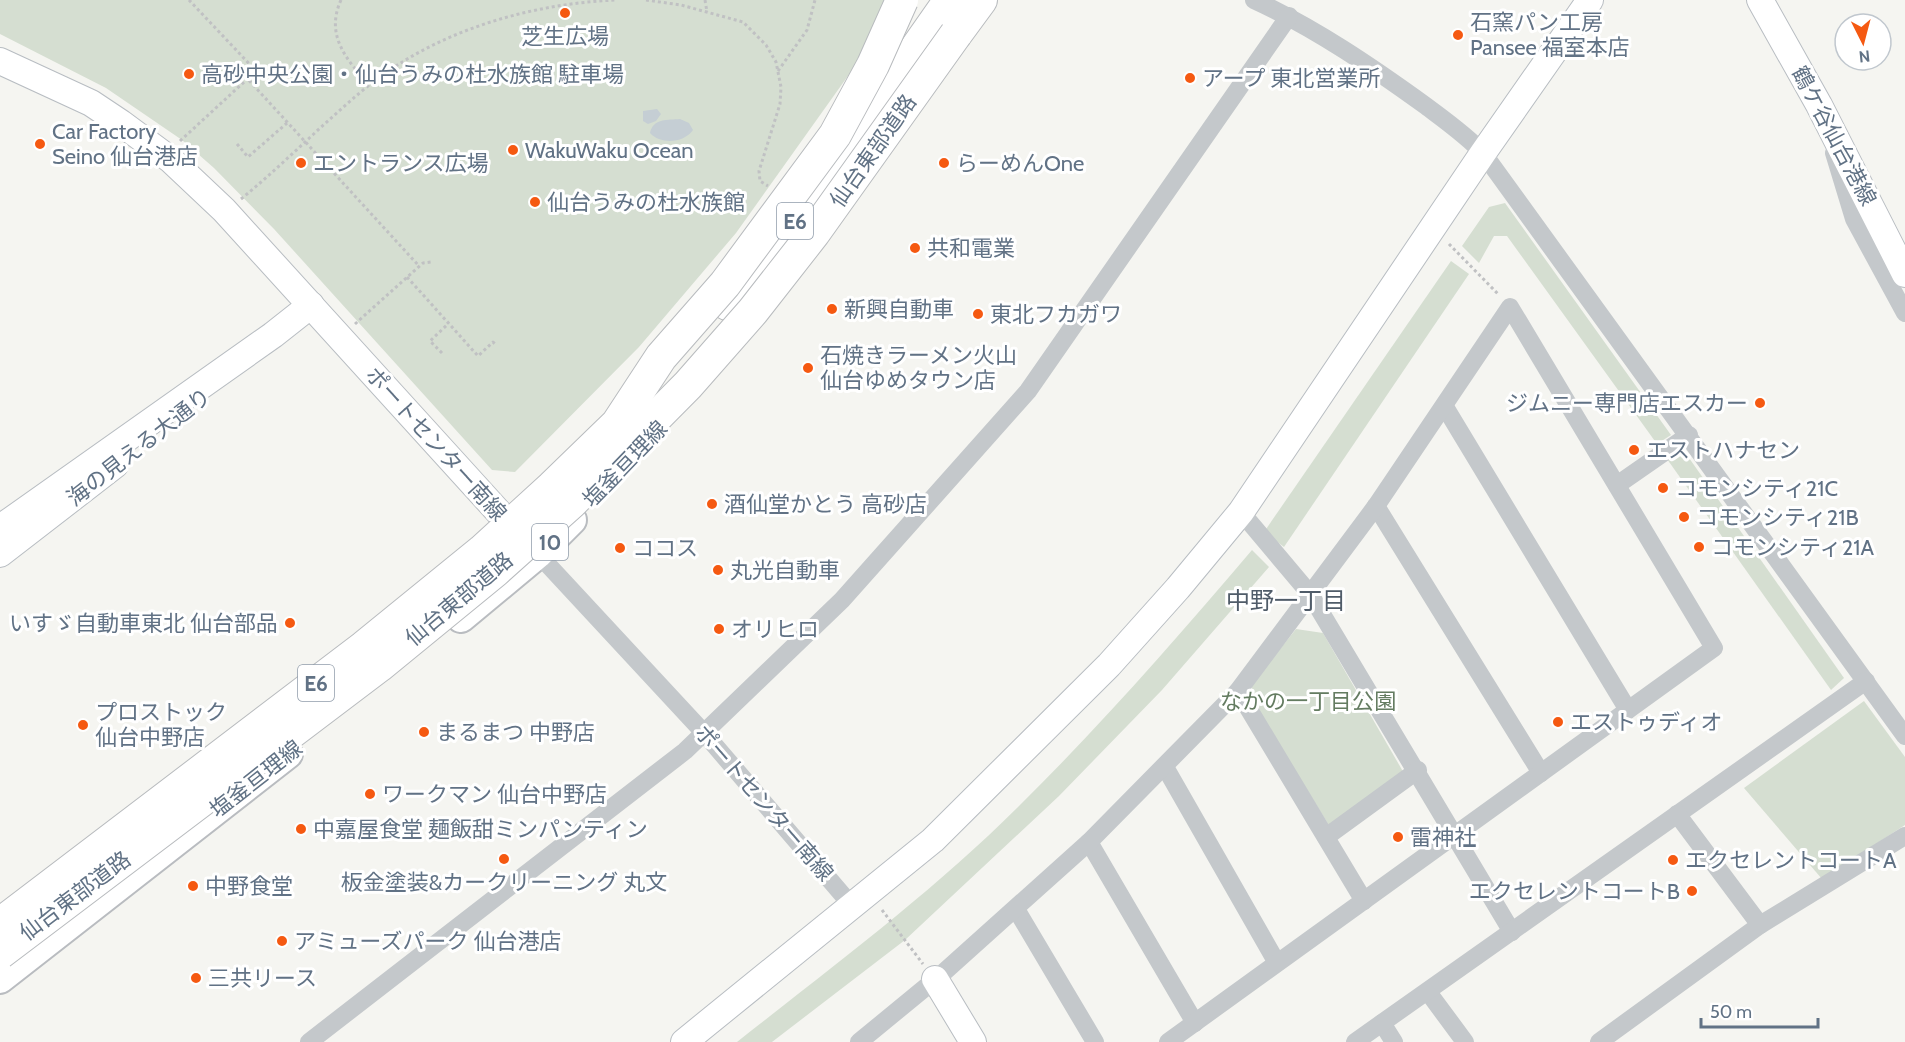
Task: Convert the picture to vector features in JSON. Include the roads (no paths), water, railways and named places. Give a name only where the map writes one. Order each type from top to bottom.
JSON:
[{"type":"highway","points":[[617,424],[661,357],[725,284],[835,135],[873,66],[902,0]]},
{"type":"highway","name":"仙台東部道路","points":[[0,924],[400,617],[482,551],[552,488],[617,424],[726,305],[793,224],[950,0]]},
{"type":"highway","name":"仙台東部道路","points":[[0,953],[379,666],[495,571],[572,502],[680,393],[753,311],[814,233],[980,0]]},
{"type":"main road","name":"塩釜亘理線","points":[[0,912],[327,672],[540,491],[718,302],[942,0]]},
{"type":"main road","name":"塩釜亘理線","points":[[0,979],[438,637],[538,554],[672,415],[843,214],[995,0]]},
{"type":"street","points":[[1254,0],[1288,16],[1395,83],[1471,140],[1483,153],[1905,736]]},
{"type":"street","points":[[684,1042],[933,840],[1109,664],[1241,512],[1483,153],[1590,0]]},
{"type":"street","name":"鶴ケ谷仙台港線","points":[[1760,0],[1819,105],[1905,274]]},
{"type":"street","name":"鶴ケ谷仙台港線","points":[[1777,0],[1905,236]]},
{"type":"street","points":[[309,1042],[705,734],[842,600],[1028,391],[1288,16]]},
{"type":"street","name":"ポートセンター南線","points":[[0,61],[91,103],[171,160],[224,210],[505,522],[538,554],[705,734],[853,907]]},
{"type":"street","points":[[1819,105],[1854,219],[1905,313]]},
{"type":"street","points":[[0,528],[273,335],[311,305]]},
{"type":"street","points":[[859,1042],[1016,909],[1089,842],[1238,691],[1376,506],[1445,407],[1510,307],[1714,648],[1168,1042]]},
{"type":"street","name":"海の見える大通り","points":[[0,554],[216,388],[273,335]]},
{"type":"street","points":[[1445,407],[1628,710]]},
{"type":"street","points":[[1617,485],[1689,435]]},
{"type":"street","points":[[1376,506],[1541,773]]},
{"type":"street","points":[[1241,512],[1310,594],[1418,771],[1512,932]]},
{"type":"street","points":[[1355,1042],[1866,681]]},
{"type":"street","points":[[1238,691],[1364,901]]},
{"type":"street","points":[[1165,767],[1277,963]]},
{"type":"street","points":[[1326,837],[1418,771]]},
{"type":"street","points":[[1677,814],[1760,925]]},
{"type":"street","points":[[1599,1042],[1760,925],[1905,836]]},
{"type":"street","points":[[1089,842],[1195,1023]]},
{"type":"street","points":[[1016,909],[1095,1042]]},
{"type":"street","points":[[935,979],[973,1042]]},
{"type":"street","points":[[1428,992],[1465,1042]]},
{"type":"street","points":[[1382,1023],[1394,1042]]},
{"type":"place","name":"芝生広場","points":[[565,13]]},
{"type":"place","name":"石窯パン工房 Pansee 福室本店","points":[[1458,35]]},
{"type":"place","name":"高砂中央公園・仙台うみの杜水族館 駐車場","points":[[189,74]]},
{"type":"place","name":"アープ 東北営業所","points":[[1190,78]]},
{"type":"place","name":"Car Factory Seino 仙台港店","points":[[40,144]]},
{"type":"place","name":"WakuWaku Ocean","points":[[513,150]]},
{"type":"place","name":"エントランス広場","points":[[301,163]]},
{"type":"place","name":"らーめんOne","points":[[944,163]]},
{"type":"place","name":"仙台うみの杜水族館","points":[[535,202]]},
{"type":"place","name":"共和電業","points":[[915,248]]},
{"type":"place","name":"新興自動車","points":[[832,309]]},
{"type":"place","name":"東北フカガワ","points":[[978,314]]},
{"type":"place","name":"石焼きラーメン火山 仙台ゆめタウン店","points":[[808,368]]},
{"type":"place","name":"ジムニー専門店エスカー","points":[[1760,403]]},
{"type":"place","name":"エストハナセン","points":[[1634,450]]},
{"type":"place","name":"コモンシティ21C","points":[[1663,488]]},
{"type":"place","name":"酒仙堂かとう 高砂店","points":[[712,504]]},
{"type":"place","name":"コモンシティ21B","points":[[1684,517]]},
{"type":"place","name":"コモンシティ21A","points":[[1699,547]]},
{"type":"place","name":"ココス","points":[[620,548]]},
{"type":"place","name":"丸光自動車","points":[[718,570]]},
{"type":"place","name":"いすゞ自動車東北 仙台部品","points":[[290,623]]},
{"type":"place","name":"オリヒロ","points":[[719,629]]},
{"type":"place","name":"エストゥディオ","points":[[1558,722]]},
{"type":"place","name":"プロストック 仙台中野店","points":[[83,725]]},
{"type":"place","name":"まるまつ 中野店","points":[[424,732]]},
{"type":"place","name":"ワークマン 仙台中野店","points":[[370,794]]},
{"type":"place","name":"中嘉屋食堂 麺飯甜ミンパンティン","points":[[301,829]]},
{"type":"place","name":"雷神社","points":[[1398,837]]},
{"type":"place","name":"板金塗装&カークリーニング 丸文","points":[[504,859]]},
{"type":"place","name":"エクセレントコートA","points":[[1673,860]]},
{"type":"place","name":"中野食堂","points":[[193,886]]},
{"type":"place","name":"エクセレントコートB","points":[[1692,891]]},
{"type":"place","name":"アミューズパーク 仙台港店","points":[[282,941]]},
{"type":"place","name":"三共リース","points":[[196,978]]},
{"type":"district","name":"中野一丁目","points":[[1286,600]]},
{"type":"park label","name":"なかの一丁目公園","points":[[1308,701]]}]
